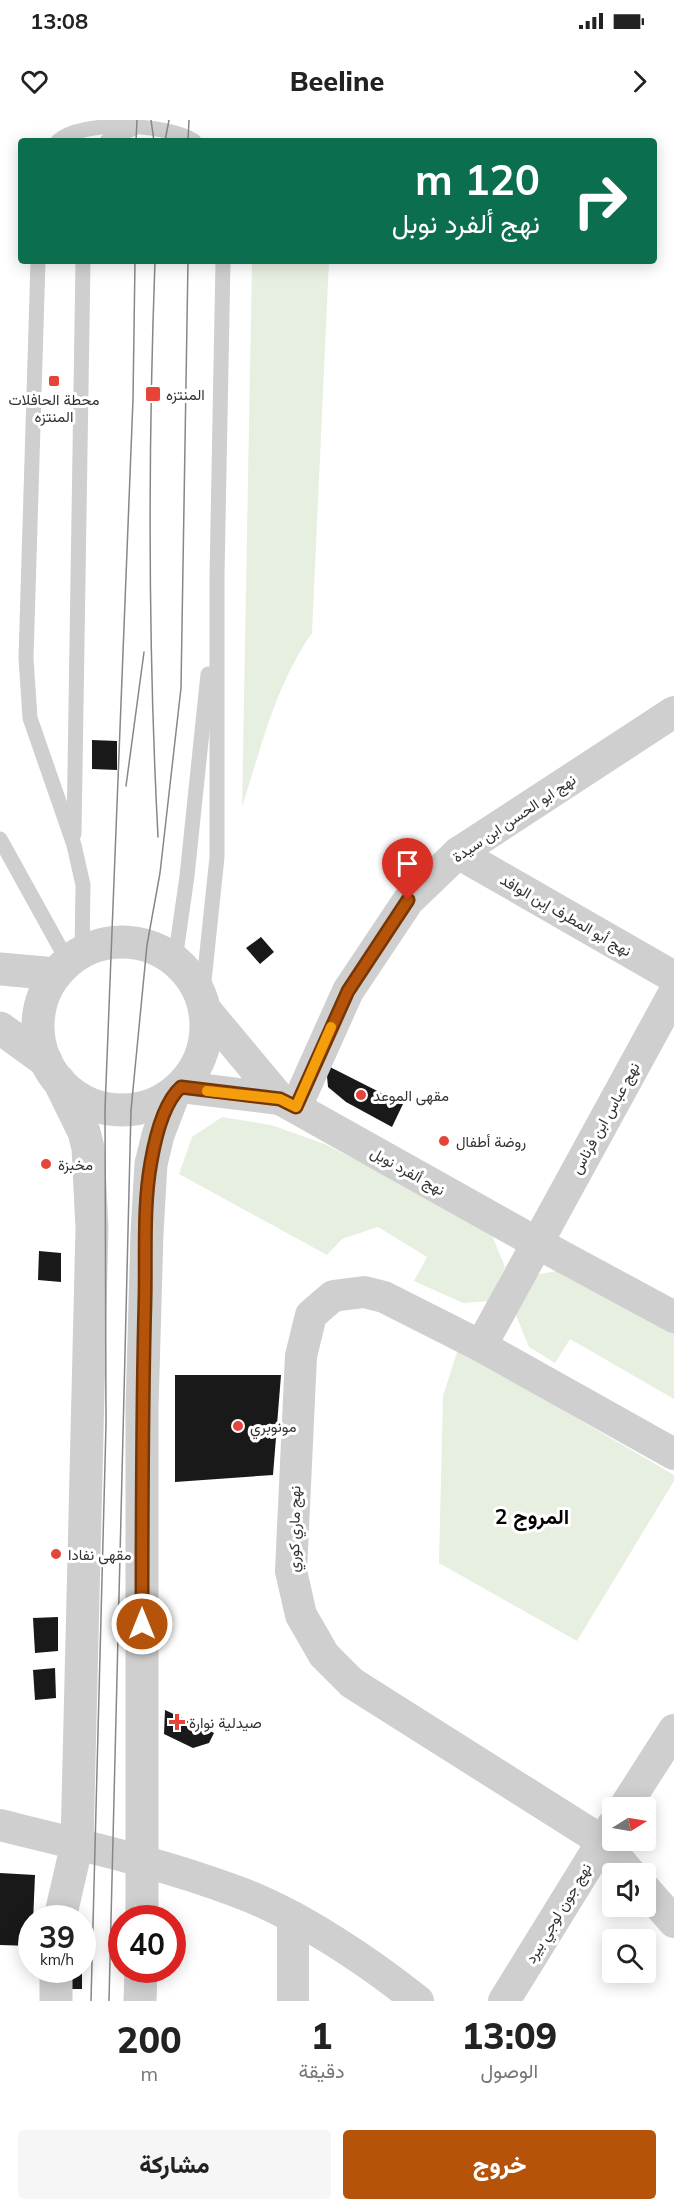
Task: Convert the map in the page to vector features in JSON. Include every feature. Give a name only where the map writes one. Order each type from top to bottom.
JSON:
[{"type":"street","name":"نهج ابو الحسن ابن سيدة","points":[[288,1103],[348,991],[376,945],[408,900],[458,853],[674,712]]},
{"type":"street","name":"نهج أبو المطرف إبن الوافد","points":[[458,853],[674,976]]},
{"type":"street","points":[[0,969],[68,963],[113,942],[147,945],[175,960],[191,978],[203,1004],[206,1036],[198,1064],[177,1090],[158,1135],[151,1164],[142,1408],[142,1905]]},
{"type":"street","points":[[63,1905],[77,1844],[92,1228],[89,1159],[84,1132],[52,1071],[39,1039],[39,1016],[45,994],[68,963]]},
{"type":"street","name":"نهج عباس ابن فرناس","points":[[537,1243],[674,993]]},
{"type":"street","name":"نهج ألفرد نوبل","points":[[203,1004],[288,1103],[674,1317]]},
{"type":"street","points":[[0,1028],[52,1071],[79,1099],[105,1109],[131,1110],[154,1105],[177,1090]]},
{"type":"street","name":"نهج ألفرد نوبل","points":[[177,1090],[288,1103]]},
{"type":"street","points":[[537,1243],[481,1346],[674,1454]]},
{"type":"street","name":"نهج ماري كوري","points":[[481,1346],[384,1297],[364,1292],[333,1296],[311,1315],[301,1356],[291,1571],[301,1615],[324,1655],[352,1683],[602,1830]]},
{"type":"street","points":[[631,1797],[674,1730]]},
{"type":"street","points":[[0,1825],[77,1844],[239,1892],[294,1917],[392,1980],[418,2001]]},
{"type":"street","name":"نهج جون لوجي بيرد","points":[[504,2001],[602,1841]]},
{"type":"street","points":[[656,1902],[674,1922]]},
{"type":"street","points":[[293,2001],[294,1917]]},
{"type":"street","points":[[56,1983],[56,2001]]},
{"type":"street","points":[[140,2001],[141,1983]]},
{"type":"lane","points":[[61,138],[66,132],[87,126],[152,127],[185,138]]},
{"type":"lane","points":[[113,138],[136,126]]},
{"type":"lane","points":[[38,264],[26,658],[30,718],[74,845],[83,885],[68,963]]},
{"type":"lane","points":[[74,845],[83,264]]},
{"type":"lane","points":[[203,1004],[217,857],[217,576],[223,264]]},
{"type":"lane","points":[[175,960],[188,876],[217,576]]},
{"type":"lane","points":[[0,839],[68,963]]},
{"type":"shaded area","points":[[252,264],[329,264],[312,633],[299,653],[279,695],[242,807]]},
{"type":"shaded area","points":[[222,1117],[271,1125],[325,1144],[489,1228],[505,1267],[488,1301],[463,1303],[414,1281],[427,1257],[378,1227],[342,1239],[327,1255],[179,1174],[192,1137]]},
{"type":"shaded area","points":[[562,1270],[674,1331],[674,1399],[570,1339],[555,1363],[529,1347],[515,1313],[535,1275]]},
{"type":"shaded area","points":[[458,1349],[674,1475],[674,1481],[577,1641],[439,1563],[443,1396]]},
{"type":"building","points":[[92,740],[117,741],[117,770],[92,769]]},
{"type":"building","points":[[261,937],[274,952],[260,964],[246,948]]},
{"type":"building","name":"مقهى الموعد","points":[[326,1065],[403,1104],[392,1127],[346,1102],[328,1087]]},
{"type":"building","points":[[39,1251],[61,1253],[61,1282],[38,1280]]},
{"type":"building","points":[[175,1375],[281,1375],[273,1475],[175,1482]]},
{"type":"building","points":[[58,1617],[58,1651],[35,1653],[33,1618]]},
{"type":"building","points":[[55,1668],[56,1698],[35,1700],[33,1670]]},
{"type":"building","name":"صيدلية نوارة","points":[[165,1710],[214,1733],[209,1743],[193,1748],[164,1734]]},
{"type":"building","points":[[0,1873],[35,1875],[34,1905],[18,1905],[18,1946],[0,1945]]},
{"type":"building","points":[[66,1983],[82,1983],[82,1989],[66,1989]]},
{"type":"tram line","points":[[136,138],[137,120]]},
{"type":"tram line","points":[[151,120],[154,138]]},
{"type":"tram line","points":[[166,138],[169,120]]},
{"type":"tram line","points":[[188,138],[189,120]]},
{"type":"tram line","points":[[91,2001],[106,1425],[105,1109],[133,399],[135,264]]},
{"type":"tram line","points":[[155,264],[150,549],[152,693],[158,837]]},
{"type":"tram line","points":[[109,2001],[131,1110],[147,945],[160,873],[181,688],[188,264]]},
{"type":"tram line","points":[[126,786],[144,652]]},
{"type":"slow traffic","points":[[207,1091],[280,1099],[296,1107],[331,1027]]},
{"type":"place","name":"محطة الحافلات المنتزه","points":[[54,381]]},
{"type":"place","name":"المنتزه","points":[[153,394]]},
{"type":"place","name":"مقهى الموعد","points":[[361,1095]]},
{"type":"place","name":"روضة أطفال","points":[[444,1141]]},
{"type":"place","name":"مخبزة","points":[[46,1164]]},
{"type":"place","name":"مونوبري","points":[[238,1426]]},
{"type":"place","name":"مقهى نفادا","points":[[56,1554]]},
{"type":"place","name":"صيدلية نوارة","points":[[177,1722]]},
{"type":"district","name":"المروج 2","points":[[532,1516]]},
{"type":"route","points":[[142,1624],[142,1408],[147,1233],[151,1164],[158,1135],[174,1093],[181,1087],[280,1099],[296,1107],[348,991],[376,945],[408,900]]}]
